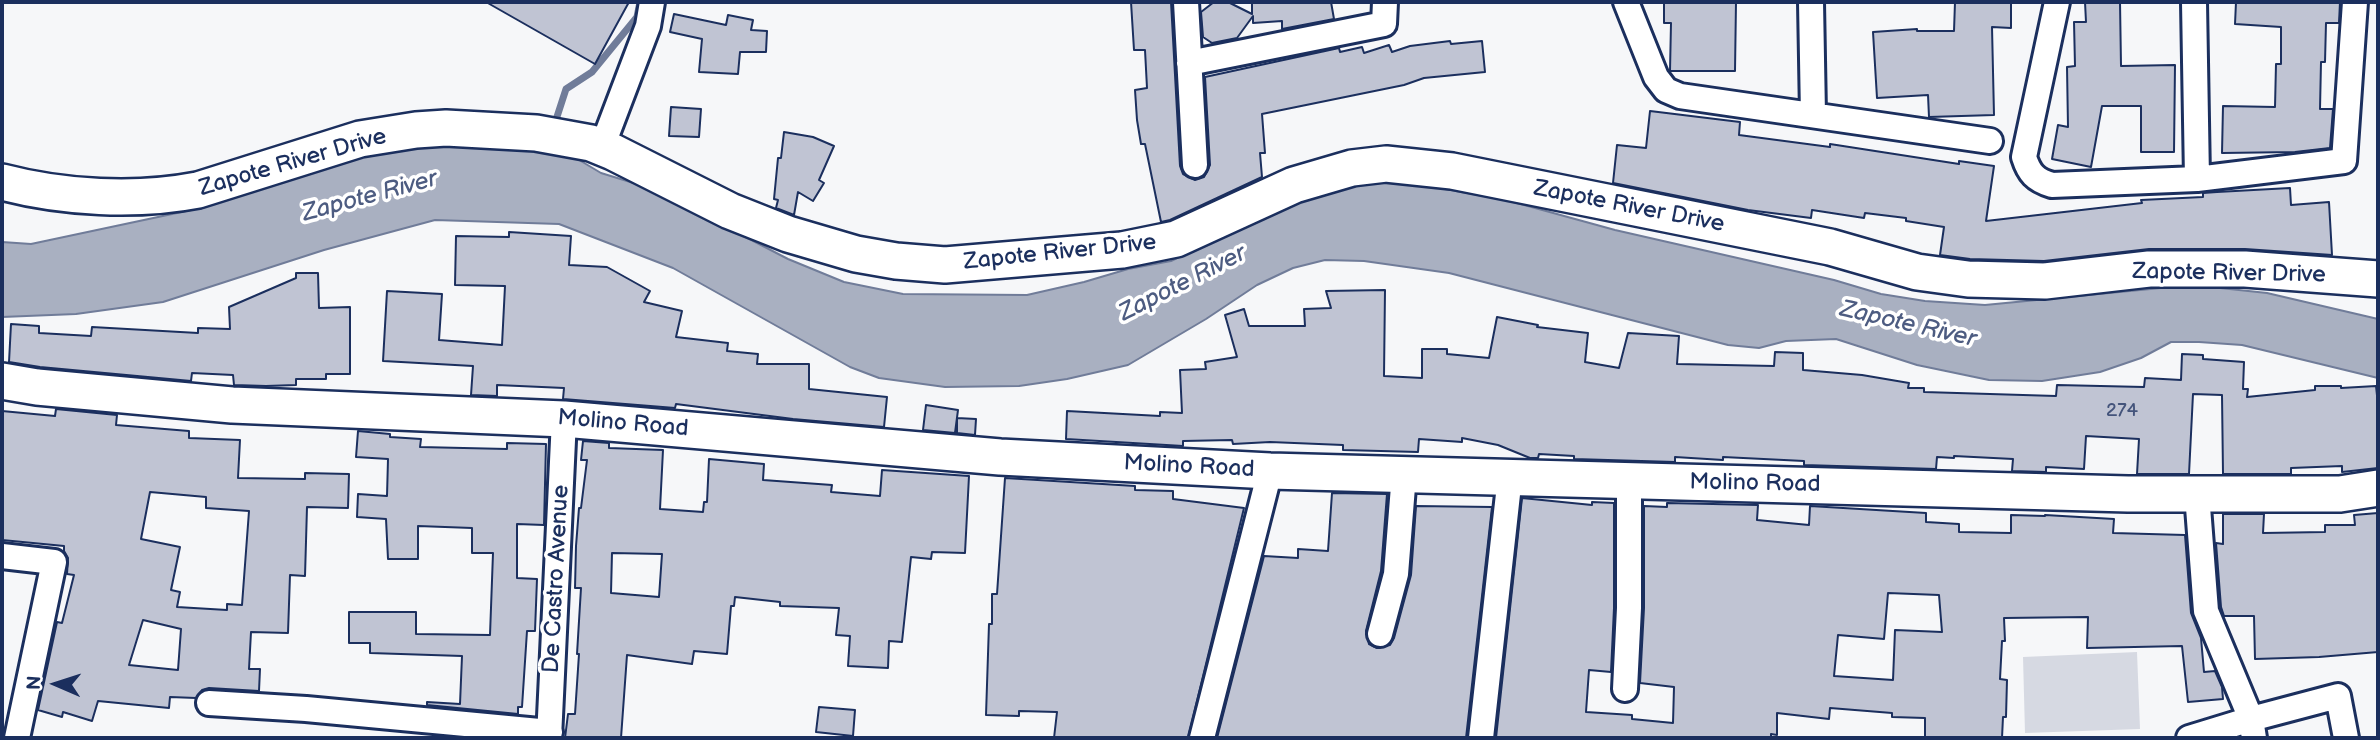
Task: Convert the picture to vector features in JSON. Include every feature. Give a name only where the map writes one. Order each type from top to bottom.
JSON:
[{"type":"main road","name":"Zapote River Drive","points":[[2,182],[25,188],[106,196],[172,195],[218,185],[360,139],[382,135],[446,128],[536,133],[596,145],[730,211],[788,234],[856,254],[933,264],[1042,258],[1122,250],[1166,242],[1294,185],[1352,168],[1386,164],[1452,171],[1830,247],[1917,272],[1968,279],[2045,281],[2149,269],[2245,269],[2378,279]]},
{"type":"main road","name":"Molino Road","points":[[2,381],[37,387],[232,405],[564,419],[1000,457],[1270,471],[2197,494],[2340,494],[2378,488]]},
{"type":"street","points":[[596,145],[648,26],[652,2]]},
{"type":"street","points":[[1186,2],[1195,165]]},
{"type":"street","points":[[1626,2],[1656,77],[1665,90],[1680,96],[1990,141]]},
{"type":"street","points":[[1811,2],[1813,115]]},
{"type":"street","points":[[2057,2],[2024,157],[2028,169],[2035,177],[2052,185],[2197,179],[2344,161],[2355,2]]},
{"type":"street","points":[[2194,2],[2197,179]]},
{"type":"street","points":[[1189,63],[1385,13]]},
{"type":"street","name":"De Castro Avenue","points":[[549,735],[564,419]]},
{"type":"street","points":[[1202,738],[1270,471]]},
{"type":"street","points":[[1380,634],[1396,574],[1404,474]]},
{"type":"street","points":[[1481,738],[1510,476]]},
{"type":"street","points":[[1625,689],[1629,608],[1629,481]]},
{"type":"street","points":[[2197,494],[2206,611],[2253,729]]},
{"type":"street","points":[[2,556],[54,562],[17,738]]},
{"type":"street","points":[[2189,738],[2253,729],[2338,696],[2346,738]]},
{"type":"street","points":[[209,703],[306,709],[549,735]]},
{"type":"shaded area","points":[[2137,652],[2140,729],[2025,733],[2023,657]]},
{"type":"water","name":"Zapote River","points":[[446,140],[549,142],[601,173],[653,189],[788,259],[844,282],[903,294],[1027,295],[1084,282],[1128,269],[1171,261],[1214,240],[1244,221],[1343,185],[1378,182],[1428,186],[1506,200],[1615,230],[1834,280],[1881,294],[1925,301],[1985,305],[2192,285],[2267,293],[2378,319],[2378,378],[2242,345],[2171,342],[2141,358],[2100,372],[2042,381],[1989,380],[1917,365],[1836,339],[1786,341],[1759,348],[1728,345],[1449,273],[1364,261],[1325,260],[1293,268],[1257,285],[1128,365],[1067,379],[1019,386],[945,387],[879,378],[850,367],[673,268],[559,224],[435,220],[324,250],[163,302],[76,314],[2,317],[2,242],[31,244],[191,210],[262,184],[363,155]]},
{"type":"building","points":[[486,2],[629,2],[595,64]]},
{"type":"building","points":[[1131,2],[1171,2],[1180,166],[1183,174],[1195,180],[1204,177],[1210,165],[1205,77],[1339,48],[1340,52],[1362,47],[1364,53],[1389,45],[1392,52],[1410,46],[1450,41],[1451,44],[1482,41],[1485,72],[1424,78],[1404,85],[1262,114],[1265,153],[1260,153],[1262,177],[1161,222],[1145,144],[1141,144],[1137,120],[1135,90],[1147,88],[1145,50],[1134,50]]},
{"type":"building","points":[[1214,2],[1228,2],[1252,14],[1252,2],[1331,2],[1334,19],[1282,29],[1282,21],[1253,23],[1253,16],[1237,38],[1212,43],[1203,37],[1201,12]]},
{"type":"building","points":[[1664,2],[1736,2],[1735,71],[1670,71],[1671,23],[1664,23]]},
{"type":"building","points":[[1955,2],[2011,2],[2011,28],[1992,27],[1994,115],[1929,117],[1928,95],[1877,98],[1873,32],[1917,29],[1954,31]]},
{"type":"building","points":[[2085,2],[2120,2],[2121,66],[2175,65],[2174,152],[2141,152],[2141,106],[2102,106],[2091,167],[2052,159],[2058,125],[2068,127],[2067,67],[2075,66],[2074,22],[2086,22]]},
{"type":"building","points":[[2236,2],[2340,2],[2339,23],[2326,23],[2325,62],[2321,62],[2320,109],[2333,109],[2330,148],[2295,152],[2222,153],[2223,106],[2275,107],[2276,64],[2281,64],[2281,27],[2235,24]]},
{"type":"building","points":[[674,14],[726,25],[728,15],[753,20],[751,30],[767,31],[766,52],[740,52],[738,74],[699,72],[702,39],[670,32]]},
{"type":"building","points":[[671,107],[701,109],[699,137],[669,136]]},
{"type":"building","points":[[1650,111],[1740,122],[1739,135],[1830,147],[1830,144],[1959,164],[1959,161],[1994,166],[1986,221],[2142,203],[2141,200],[2203,197],[2203,193],[2290,188],[2291,205],[2329,202],[2332,255],[2245,249],[2149,249],[2044,261],[1970,259],[1940,255],[1944,227],[1906,221],[1906,218],[1865,213],[1864,218],[1812,210],[1811,218],[1748,210],[1613,183],[1617,145],[1646,148]]},
{"type":"building","points":[[784,132],[813,137],[834,146],[819,180],[824,183],[813,201],[798,192],[794,215],[776,208],[778,200],[774,199]]},
{"type":"building","points":[[509,232],[571,236],[569,265],[607,267],[650,291],[644,302],[682,311],[676,337],[728,343],[727,351],[758,354],[757,364],[809,364],[809,389],[887,397],[884,427],[676,404],[675,408],[563,399],[564,388],[497,385],[497,396],[471,395],[473,366],[383,361],[387,291],[442,294],[439,340],[502,345],[505,286],[455,285],[456,236],[509,237]]},
{"type":"building","points":[[296,273],[318,273],[319,308],[350,307],[350,374],[326,374],[326,379],[296,379],[296,385],[234,385],[233,375],[192,373],[191,381],[9,362],[11,324],[39,326],[39,333],[91,336],[92,327],[198,333],[198,328],[230,329],[229,307],[296,278]]},
{"type":"building","points":[[1385,290],[1384,376],[1422,378],[1422,349],[1447,349],[1447,354],[1489,358],[1497,317],[1538,325],[1537,327],[1588,333],[1585,362],[1619,368],[1628,333],[1679,336],[1677,364],[1774,366],[1775,352],[1803,353],[1803,370],[1862,375],[1909,383],[1908,388],[1924,388],[1924,392],[2056,396],[2057,385],[2144,387],[2145,378],[2181,380],[2182,354],[2203,355],[2203,359],[2244,362],[2243,389],[2248,389],[2247,397],[2315,390],[2315,386],[2376,386],[2378,468],[2342,472],[2342,466],[2291,468],[2291,474],[2223,474],[2222,395],[2193,394],[2189,474],[2137,474],[2139,439],[2086,436],[2084,469],[2046,467],[2046,472],[2012,471],[2013,459],[1954,456],[1937,457],[1936,469],[1804,465],[1804,461],[1723,457],[1723,460],[1675,457],[1675,462],[1574,459],[1574,456],[1539,454],[1538,458],[1530,458],[1498,445],[1462,438],[1462,442],[1419,439],[1418,452],[1343,450],[1343,445],[1270,442],[1233,444],[1232,440],[1183,441],[1183,446],[1066,439],[1067,411],[1160,416],[1160,412],[1182,413],[1180,370],[1206,369],[1205,362],[1237,357],[1225,315],[1244,309],[1249,326],[1305,326],[1304,309],[1331,308],[1326,291]]},
{"type":"building","points":[[926,405],[958,410],[955,433],[923,430]]},
{"type":"building","points":[[56,409],[117,415],[116,425],[189,431],[189,438],[240,440],[238,478],[305,479],[305,473],[349,474],[348,508],[307,507],[305,576],[290,575],[288,633],[251,632],[249,669],[260,669],[259,691],[209,688],[202,690],[196,698],[170,697],[169,708],[98,701],[92,721],[63,712],[62,717],[38,710],[57,622],[62,623],[74,575],[67,574],[68,558],[64,546],[2,540],[2,411],[55,416]],"holes":[[[150,492],[206,497],[206,508],[249,511],[242,605],[227,604],[227,610],[177,607],[180,592],[171,590],[180,547],[141,539]],[[143,620],[181,629],[178,670],[129,665]]]},
{"type":"building","points":[[957,418],[976,419],[975,435],[957,433]]},
{"type":"building","points":[[358,431],[421,439],[420,447],[507,449],[507,443],[546,444],[544,525],[517,524],[517,578],[537,579],[535,631],[527,631],[522,707],[518,707],[518,714],[427,705],[427,702],[460,704],[462,656],[370,653],[370,643],[349,643],[349,612],[416,612],[416,634],[490,635],[493,553],[472,553],[472,528],[418,526],[418,559],[388,559],[386,519],[357,517],[358,494],[387,496],[388,459],[356,457]]},
{"type":"building","points":[[583,441],[609,443],[609,448],[663,450],[660,509],[703,512],[704,502],[707,502],[709,459],[764,464],[763,480],[832,485],[831,492],[880,496],[882,470],[969,476],[965,553],[932,552],[931,559],[911,557],[902,642],[889,641],[888,668],[848,666],[850,636],[836,635],[839,608],[780,606],[780,602],[735,597],[734,606],[731,606],[727,654],[694,651],[692,664],[627,655],[621,738],[565,738],[568,714],[575,714],[579,654],[581,588],[575,588],[576,546],[587,460],[581,460]],"holes":[[[612,553],[662,554],[659,597],[611,593]]]},
{"type":"building","points":[[1005,478],[1135,486],[1135,490],[1173,491],[1173,499],[1244,508],[1188,738],[1054,738],[1057,712],[1019,711],[1019,716],[986,715],[989,624],[992,624],[992,594],[997,594]]},
{"type":"building","points":[[1332,493],[1387,494],[1381,571],[1366,631],[1369,644],[1377,648],[1390,645],[1394,638],[1411,575],[1416,506],[1492,507],[1466,738],[1217,738],[1264,556],[1298,558],[1298,549],[1328,551]]},
{"type":"building","points":[[1522,498],[1592,505],[1592,502],[1614,503],[1611,672],[1589,670],[1586,712],[1632,715],[1632,719],[1673,723],[1674,687],[1640,683],[1644,608],[1644,506],[1667,507],[1667,503],[1758,505],[1757,520],[1809,525],[1810,506],[1926,513],[1926,522],[1959,524],[1959,532],[2011,533],[2011,515],[2045,515],[2114,519],[2113,533],[2185,535],[2191,613],[2201,638],[2204,672],[2215,671],[2222,687],[2223,699],[2188,702],[2182,646],[2087,648],[2088,617],[2004,618],[2005,641],[2002,641],[2000,679],[2007,680],[2006,717],[2003,717],[2002,738],[1925,738],[1925,718],[1892,717],[1892,713],[1830,708],[1829,719],[1777,713],[1777,735],[1771,734],[1771,738],[1496,738]],"holes":[[[1888,593],[1939,595],[1942,632],[1895,630],[1893,680],[1834,676],[1838,635],[1884,639]]]},
{"type":"building","points":[[2378,513],[2378,652],[2255,659],[2254,616],[2224,616],[2221,607],[2216,543],[2223,544],[2223,514],[2264,514],[2263,533],[2325,532],[2325,525],[2355,525],[2354,515]]},
{"type":"building","points":[[819,707],[855,710],[853,736],[816,732]]},
{"type":"waterway","points":[[554,126],[566,89],[592,72],[637,17],[640,2]]}]
